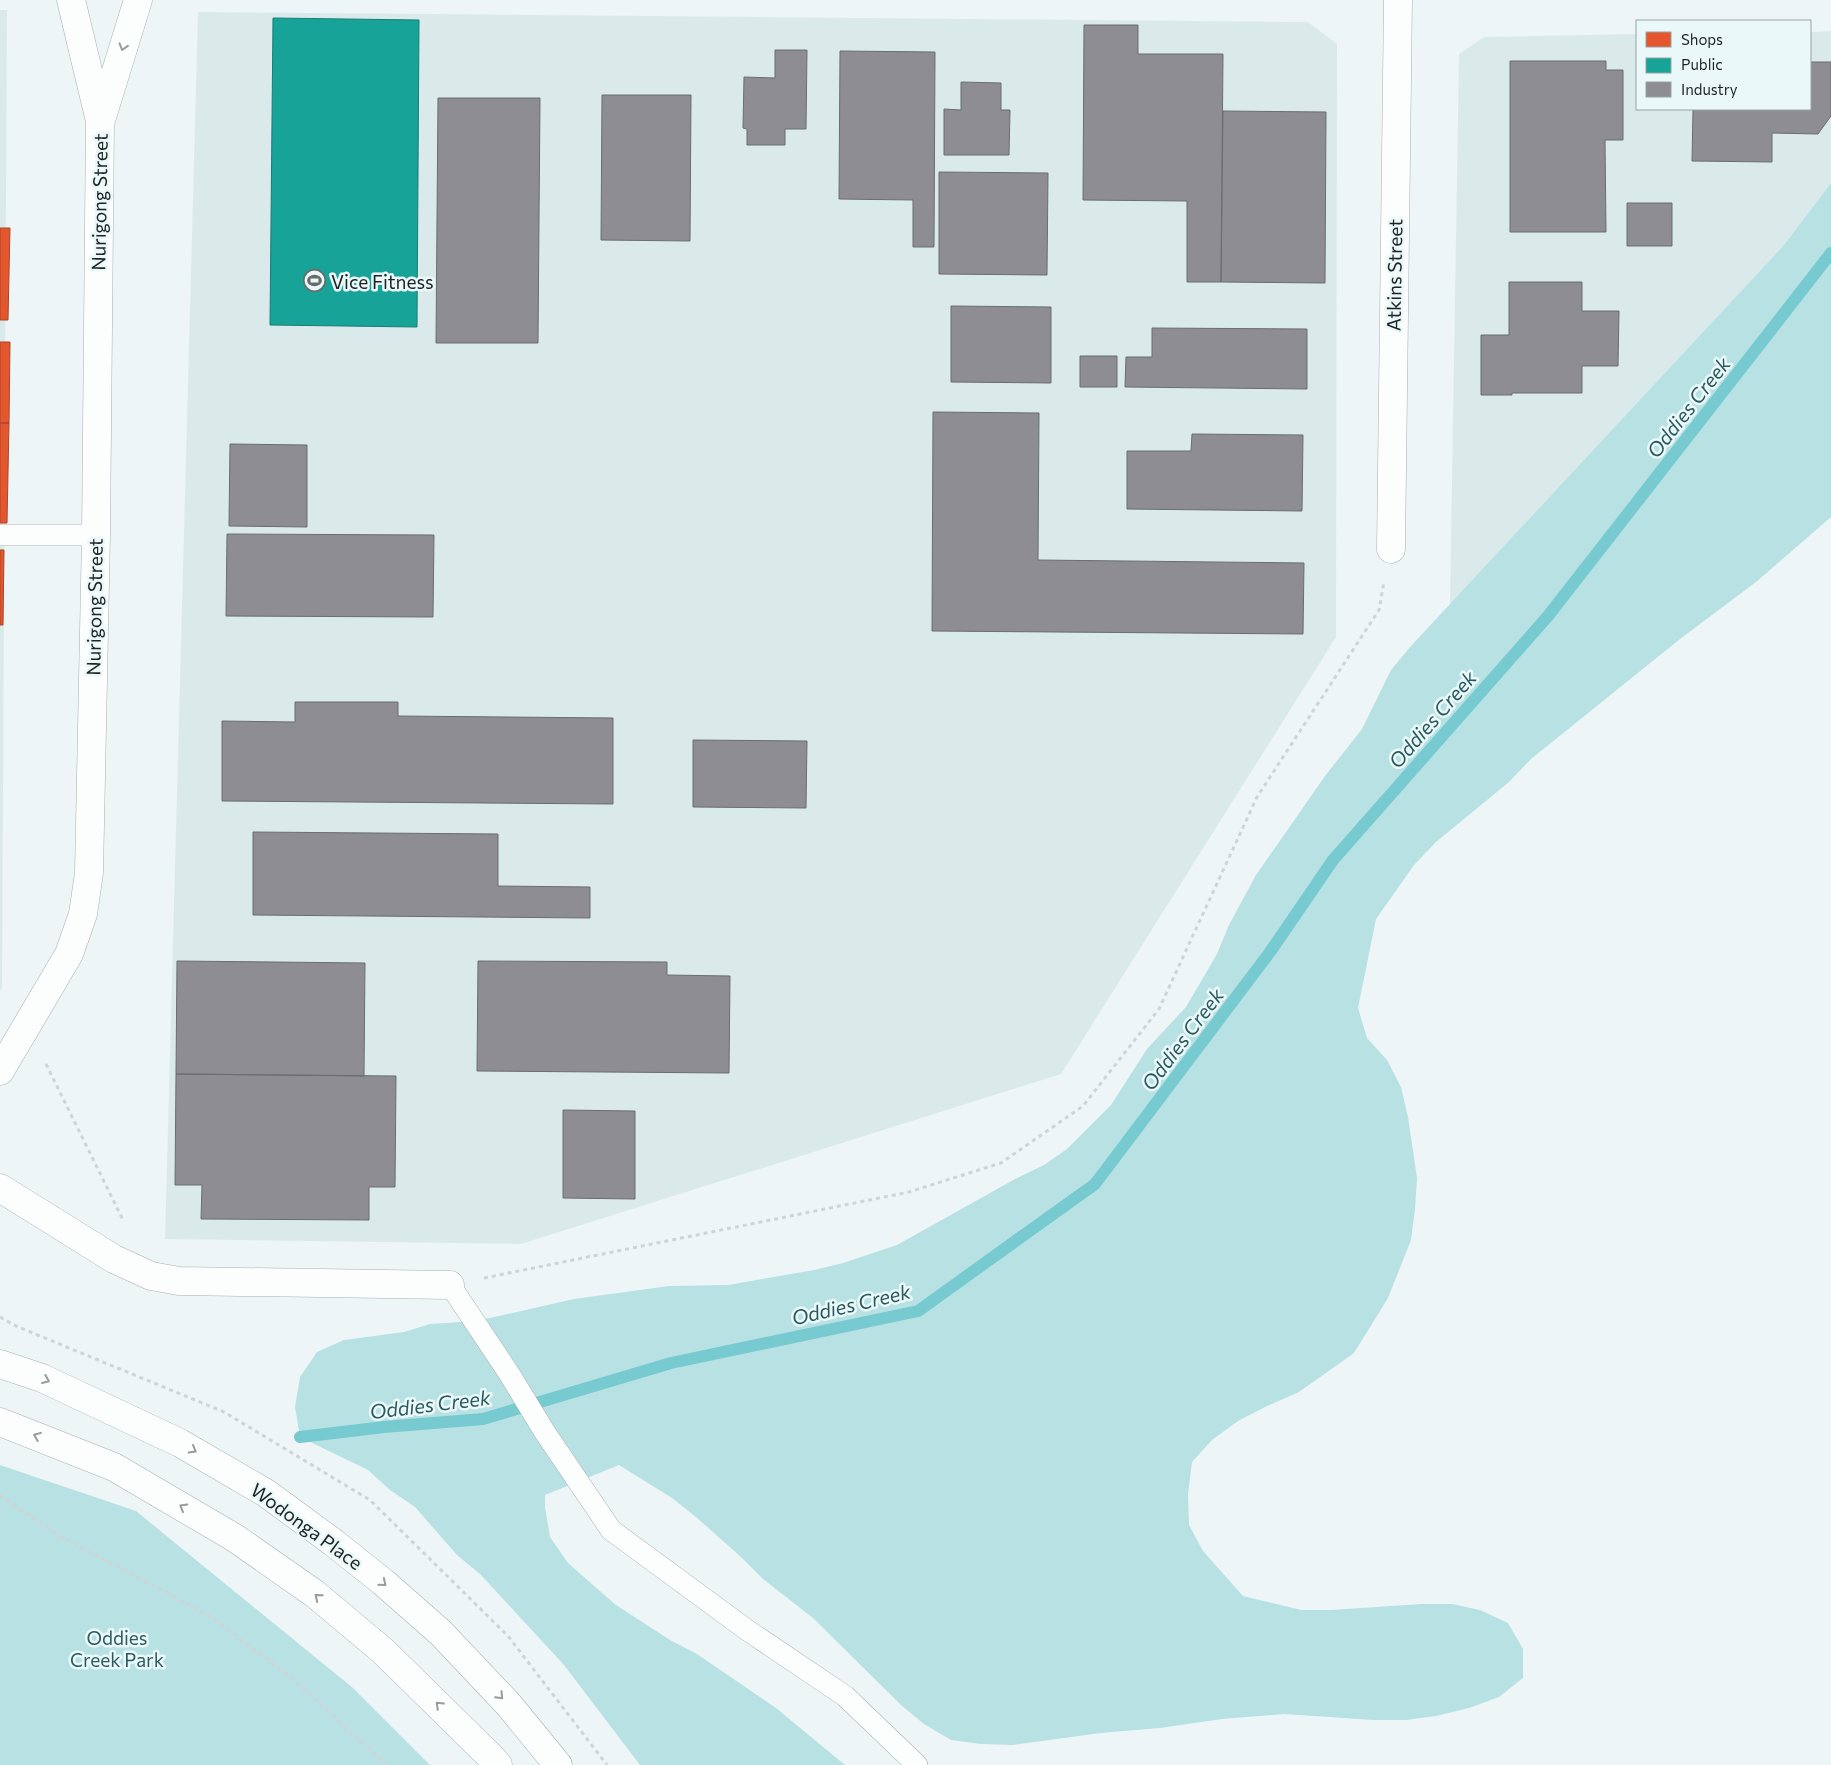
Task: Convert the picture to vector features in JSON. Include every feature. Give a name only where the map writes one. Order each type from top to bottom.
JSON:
[{"type":"street","name":"Nurigong Street","points":[[0,1071],[69,954],[83,914],[89,873],[96,535],[100,121],[71,0]]},
{"type":"street","name":"Nurigong Street","points":[[100,121],[138,0]]},
{"type":"street","name":"Atkins Street","points":[[1391,549],[1398,0]]},
{"type":"street","points":[[0,1188],[114,1259],[151,1276],[179,1281],[450,1285]]},
{"type":"street","name":"Wodonga Place","points":[[0,1364],[42,1378],[180,1443],[266,1493],[383,1582],[441,1633],[508,1705],[558,1765]]},
{"type":"street","points":[[0,1422],[114,1468],[243,1544],[315,1594],[383,1651],[498,1765]]},
{"type":"lane","points":[[0,535],[96,535]]},
{"type":"lane","points":[[450,1285],[510,1375],[544,1431],[611,1530],[747,1630],[845,1696],[917,1765]]},
{"type":"path","points":[[450,1285],[909,1192],[1001,1163],[1083,1106],[1159,1009],[1257,797],[1379,610],[1391,549]]},
{"type":"path","points":[[27,1026],[125,1225]]},
{"type":"path","points":[[0,1495],[56,1534],[210,1616],[292,1678],[386,1765]]},
{"type":"shaded area","points":[[0,10],[7,10],[2,988],[0,991]]},
{"type":"shaded area","points":[[198,12],[1308,22],[1337,44],[1336,637],[1061,1074],[521,1244],[165,1239]]},
{"type":"shaded area","points":[[1831,31],[1831,183],[1784,245],[1450,605],[1459,54],[1484,37],[1636,34],[1636,110],[1811,110],[1811,32]]},
{"type":"green space","points":[[1831,183],[1831,517],[1756,582],[1680,639],[1531,759],[1509,782],[1436,842],[1414,865],[1376,919],[1358,1008],[1367,1038],[1387,1060],[1401,1087],[1408,1117],[1417,1178],[1411,1240],[1388,1298],[1354,1353],[1299,1392],[1238,1421],[1212,1440],[1192,1462],[1188,1494],[1189,1525],[1203,1551],[1243,1596],[1302,1610],[1452,1604],[1480,1610],[1508,1623],[1523,1649],[1523,1678],[1499,1697],[1469,1708],[1436,1716],[1406,1720],[1373,1720],[1284,1714],[1222,1719],[1013,1745],[981,1744],[951,1740],[924,1724],[901,1705],[813,1618],[763,1579],[696,1517],[672,1498],[619,1465],[545,1495],[550,1537],[568,1563],[616,1605],[670,1640],[697,1654],[776,1708],[845,1765],[640,1765],[564,1665],[480,1574],[457,1555],[415,1507],[390,1490],[368,1470],[300,1437],[295,1407],[300,1377],[317,1352],[344,1340],[404,1332],[430,1324],[490,1318],[574,1299],[669,1286],[728,1285],[843,1263],[897,1245],[1015,1179],[1044,1165],[1067,1149],[1111,1105],[1147,1049],[1186,1007],[1217,954],[1229,925],[1256,875],[1325,776],[1362,729],[1391,670],[1411,646],[1784,245]]},
{"type":"green space","name":"Oddies Creek Park","points":[[0,1465],[136,1511],[353,1688],[430,1765],[0,1765]]},
{"type":"building: Shops","points":[[0,228],[10,228],[8,320],[0,320]]},
{"type":"building: Shops","points":[[0,342],[10,342],[9,423],[0,423]]},
{"type":"building: Shops","points":[[0,423],[9,423],[7,523],[0,523]]},
{"type":"building: Shops","points":[[0,550],[4,550],[3,625],[0,625]]},
{"type":"building: Public","points":[[273,18],[419,20],[417,327],[270,325]]},
{"type":"building: Industry","points":[[1084,25],[1138,25],[1138,54],[1223,54],[1221,282],[1187,282],[1187,201],[1083,200]]},
{"type":"building: Industry","points":[[775,50],[807,50],[806,129],[785,129],[785,145],[747,145],[747,129],[743,128],[744,77],[775,78]]},
{"type":"building: Industry","points":[[840,51],[935,52],[934,247],[913,247],[913,200],[839,199]]},
{"type":"building: Industry","points":[[1510,61],[1606,61],[1606,70],[1623,70],[1623,140],[1605,140],[1606,232],[1510,232]]},
{"type":"building: Industry","points":[[1811,62],[1831,62],[1831,116],[1818,134],[1772,133],[1772,162],[1692,161],[1693,110],[1811,110]]},
{"type":"building: Industry","points":[[961,82],[1001,83],[1001,110],[1010,110],[1009,155],[944,155],[944,109],[961,110]]},
{"type":"building: Industry","points":[[602,95],[691,95],[690,241],[601,240]]},
{"type":"building: Industry","points":[[438,98],[540,98],[538,343],[436,343]]},
{"type":"building: Industry","points":[[1223,111],[1326,112],[1325,283],[1221,282]]},
{"type":"building: Industry","points":[[939,172],[1048,173],[1047,275],[939,274]]},
{"type":"building: Industry","points":[[1627,203],[1672,203],[1672,246],[1627,246]]},
{"type":"building: Industry","points":[[1509,282],[1582,282],[1582,311],[1619,311],[1618,366],[1582,366],[1582,393],[1481,395],[1481,335],[1509,335]]},
{"type":"building: Industry","points":[[951,306],[1051,307],[1051,383],[951,382]]},
{"type":"building: Industry","points":[[1152,328],[1307,329],[1307,389],[1125,387],[1126,357],[1152,357]]},
{"type":"building: Industry","points":[[1080,356],[1117,356],[1117,387],[1080,387]]},
{"type":"building: Industry","points":[[933,412],[1039,413],[1038,560],[1304,563],[1303,634],[932,631]]},
{"type":"building: Industry","points":[[1192,434],[1303,435],[1302,511],[1127,509],[1127,451],[1191,451]]},
{"type":"building: Industry","points":[[230,444],[307,445],[307,527],[229,526]]},
{"type":"building: Industry","points":[[227,534],[434,535],[433,617],[226,616]]},
{"type":"building: Industry","points":[[295,702],[398,702],[398,716],[613,718],[613,804],[222,801],[222,721],[295,722]]},
{"type":"building: Industry","points":[[693,740],[807,741],[806,808],[693,807]]},
{"type":"building: Industry","points":[[253,832],[498,834],[498,886],[590,887],[590,918],[253,915]]},
{"type":"building: Industry","points":[[177,961],[365,963],[364,1076],[176,1074]]},
{"type":"building: Industry","points":[[478,961],[667,962],[667,975],[730,976],[729,1073],[477,1071]]},
{"type":"building: Industry","points":[[176,1074],[396,1076],[395,1187],[369,1187],[369,1220],[201,1219],[202,1185],[175,1185]]},
{"type":"building: Industry","points":[[563,1110],[635,1111],[635,1199],[563,1198]]},
{"type":"waterway","name":"Oddies Creek","points":[[300,1437],[384,1427],[483,1419],[671,1363],[918,1311],[1095,1184],[1270,952],[1333,860],[1548,616],[1831,253]]},
{"type":"place","name":"Vice Fitness","points":[[315,281]]}]
